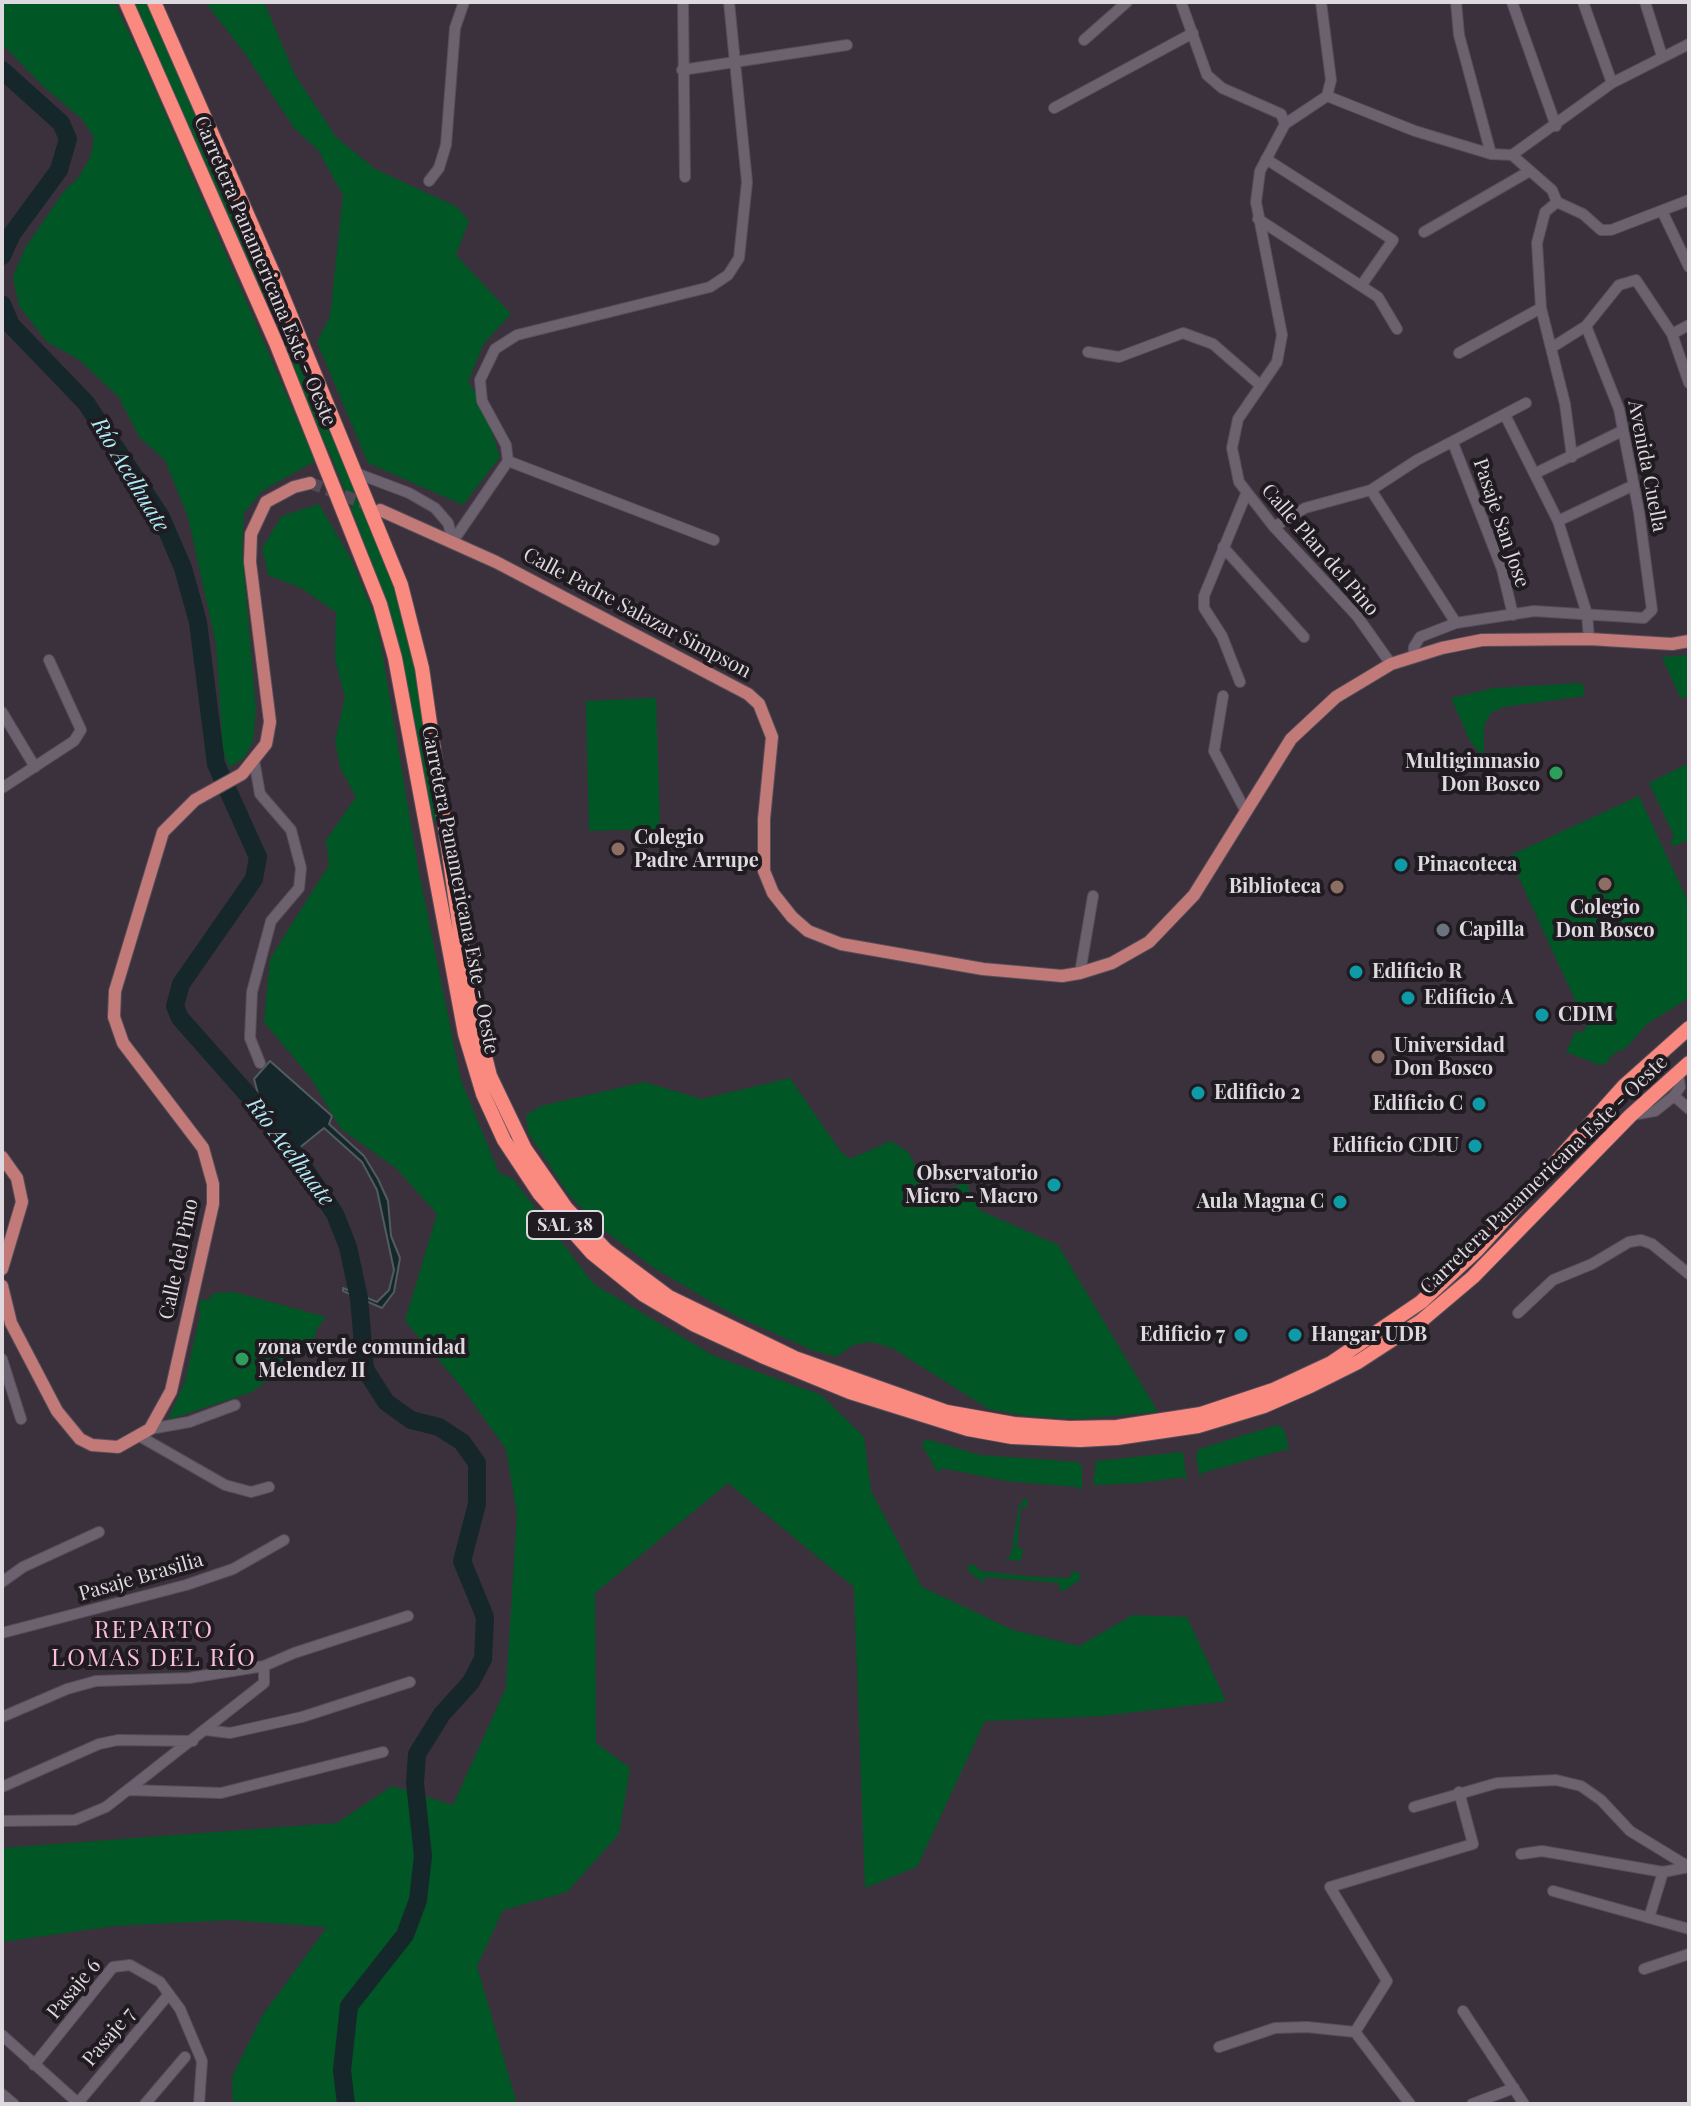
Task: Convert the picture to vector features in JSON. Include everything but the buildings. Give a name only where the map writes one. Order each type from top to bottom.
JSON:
[{"type":"highway","name":"Carretera Panamericana Este - Oeste","points":[[126,2],[276,343],[356,538],[387,627],[465,1034],[492,1116],[518,1165],[567,1227],[616,1273],[675,1314],[762,1356],[850,1392],[968,1429],[1012,1437],[1080,1440],[1198,1426],[1310,1386],[1358,1362],[1421,1321],[1473,1277],[1630,1116],[1683,1067]]},
{"type":"highway","name":"Carretera Panamericana Este - Oeste","points":[[154,2],[280,290],[390,554],[415,635],[473,1012],[483,1057],[511,1125],[539,1171],[566,1208],[625,1265],[702,1315],[795,1358],[947,1412],[1044,1427],[1117,1427],[1175,1420],[1273,1390],[1331,1363],[1421,1302],[1477,1250],[1624,1086],[1689,1028]]},
{"type":"highway","points":[[256,300],[273,306],[278,302],[280,290]]},
{"type":"highway","points":[[276,343],[283,329],[298,334]]},
{"type":"main road","points":[[254,760],[266,744],[270,722],[250,562],[251,534],[266,502],[294,487],[310,483]]},
{"type":"main road","name":"Calle Padre Salazar Simpson","points":[[380,510],[453,541],[725,680],[759,704],[772,737],[764,819],[764,871],[773,893],[808,931],[867,950],[983,969],[1062,976],[1080,973],[1124,957],[1173,921],[1194,895],[1245,810],[1303,725],[1336,697],[1391,664],[1442,648],[1482,640],[1689,641]]},
{"type":"main road","name":"Calle del Pino","points":[[146,1433],[171,1391],[213,1204],[213,1184],[203,1148],[123,1043],[114,1017],[115,991],[158,844],[172,819],[195,800],[242,774],[254,760]]},
{"type":"main road","points":[[2,1157],[17,1178],[22,1202],[2,1269]]},
{"type":"main road","points":[[2,1286],[11,1323],[57,1411],[71,1430],[80,1439],[106,1447],[131,1443],[146,1433]]},
{"type":"street","points":[[429,181],[439,168],[446,145],[455,28],[464,2]]},
{"type":"street","points":[[683,2],[685,177]]},
{"type":"street","points":[[453,541],[508,461],[506,445],[489,416],[481,391],[480,380],[495,349],[517,335],[710,287],[728,275],[739,258],[747,182],[729,2]]},
{"type":"street","points":[[1084,40],[1127,2]]},
{"type":"street","points":[[1181,2],[1202,65],[1215,83],[1281,114],[1285,124],[1327,96],[1331,80],[1321,2]]},
{"type":"street","points":[[1456,2],[1459,35],[1491,154]]},
{"type":"street","points":[[1512,2],[1556,126]]},
{"type":"street","points":[[1583,2],[1612,83]]},
{"type":"street","points":[[1645,2],[1662,56]]},
{"type":"street","points":[[1054,108],[1193,33]]},
{"type":"street","points":[[1327,96],[1415,131],[1491,154],[1512,155],[1612,83],[1689,44]]},
{"type":"street","points":[[682,70],[847,45]]},
{"type":"street","name":"Calle Plan del Pino","points":[[1285,124],[1266,159],[1257,189],[1258,219],[1282,335],[1277,362],[1240,412],[1232,441],[1232,456],[1246,494],[1357,616],[1391,664]]},
{"type":"street","points":[[1512,155],[1552,190],[1557,202],[1583,214],[1605,231],[1689,200]]},
{"type":"street","points":[[1266,159],[1393,240],[1361,286]]},
{"type":"street","points":[[1424,232],[1528,172]]},
{"type":"street","points":[[1557,202],[1545,212],[1537,243],[1541,308],[1565,404],[1572,457]]},
{"type":"street","points":[[1662,211],[1689,267]]},
{"type":"street","points":[[1258,219],[1361,286],[1386,306],[1397,329]]},
{"type":"street","points":[[1551,348],[1586,326],[1619,285],[1636,280],[1672,334],[1689,383]]},
{"type":"street","points":[[1459,353],[1541,308]]},
{"type":"street","points":[[1672,334],[1689,325]]},
{"type":"street","name":"Avenida Cuella","points":[[1586,326],[1616,397],[1634,485],[1652,610],[1649,616],[1587,614]]},
{"type":"street","points":[[1088,352],[1119,357],[1183,333],[1205,338],[1260,385]]},
{"type":"street","points":[[1274,527],[1305,508],[1371,490],[1417,460],[1526,403]]},
{"type":"street","points":[[1505,415],[1558,521],[1587,614],[1589,639]]},
{"type":"street","points":[[1536,473],[1622,431]]},
{"type":"street","name":"Pasaje San Jose","points":[[1453,443],[1502,569],[1513,615]]},
{"type":"street","points":[[508,461],[714,540]]},
{"type":"street","points":[[356,473],[409,493],[435,508],[448,523],[453,541]]},
{"type":"street","points":[[1558,521],[1634,485]]},
{"type":"street","points":[[1371,490],[1456,623]]},
{"type":"street","points":[[1240,682],[1222,636],[1204,608],[1204,596],[1246,494]]},
{"type":"street","points":[[1223,547],[1304,637]]},
{"type":"street","points":[[1413,658],[1414,647],[1420,637],[1456,623],[1534,611],[1587,614]]},
{"type":"street","points":[[2,788],[74,741],[81,730],[49,660]]},
{"type":"street","points":[[1223,696],[1214,751],[1245,810]]},
{"type":"street","points":[[2,712],[35,767]]},
{"type":"street","points":[[254,760],[260,794],[291,830],[301,868],[299,888],[271,921],[252,992],[250,1038],[260,1063]]},
{"type":"street","points":[[1080,973],[1093,896]]},
{"type":"street","points":[[1630,1116],[1655,1111],[1674,1096],[1680,1087],[1683,1067]]},
{"type":"street","points":[[1674,1096],[1689,1109]]},
{"type":"street","points":[[1518,1313],[1553,1280],[1592,1264],[1629,1242],[1641,1240],[1652,1244],[1689,1274]]},
{"type":"street","points":[[2,1359],[21,1419]]},
{"type":"street","points":[[146,1433],[189,1422],[235,1405]]},
{"type":"street","points":[[146,1433],[225,1485],[251,1492],[269,1487]]},
{"type":"street","points":[[2,1582],[23,1567],[99,1532]]},
{"type":"street","name":"Pasaje Brasilia","points":[[2,1633],[186,1585],[233,1569],[284,1540]]},
{"type":"street","points":[[2,1717],[67,1689],[96,1681],[189,1678],[264,1666],[294,1653],[408,1616]]},
{"type":"street","points":[[2,1821],[75,1820],[106,1807],[264,1683],[264,1666]]},
{"type":"street","points":[[206,1730],[230,1733],[302,1717],[410,1682]]},
{"type":"street","points":[[2,1787],[99,1744],[118,1740],[193,1741]]},
{"type":"street","points":[[129,1790],[221,1793],[383,1752]]},
{"type":"street","points":[[1414,1807],[1497,1783],[1556,1780],[1581,1786],[1601,1800],[1630,1831],[1689,1867]]},
{"type":"street","points":[[1355,2032],[1387,1981],[1330,1887],[1473,1844],[1459,1792]]},
{"type":"street","points":[[1521,1854],[1542,1851],[1663,1872],[1689,1867]]},
{"type":"street","points":[[1649,1918],[1663,1872]]},
{"type":"street","points":[[1553,1891],[1689,1929]]},
{"type":"street","points":[[1644,1969],[1689,1954]]},
{"type":"street","name":"Pasaje 6","points":[[34,2065],[113,1967],[130,1965],[152,1976],[180,2009],[202,2061],[199,2104]]},
{"type":"street","name":"Pasaje 7","points":[[78,2104],[169,1994]]},
{"type":"street","points":[[1463,2011],[1524,2104]]},
{"type":"street","points":[[1219,2047],[1275,2028],[1307,2027],[1355,2032],[1410,2104]]},
{"type":"street","points":[[2,2035],[78,2104]]},
{"type":"street","points":[[145,2104],[185,2057]]},
{"type":"street","points":[[1472,2104],[1514,2088]]},
{"type":"street","points":[[2,2094],[14,2104]]},
{"type":"green space","points":[[2,2],[114,2],[144,64],[315,461],[262,491],[244,513],[242,549],[256,710],[253,741],[244,758],[229,767],[223,750],[216,645],[188,517],[165,460],[140,438],[118,396],[78,359],[47,342],[19,306],[13,277],[25,248],[64,191],[78,178],[91,156],[94,137],[82,119],[45,88],[2,44]]},
{"type":"green space","points":[[132,2],[146,2],[275,295],[270,299],[263,299]]},
{"type":"green space","points":[[205,2],[264,2],[295,75],[336,137],[375,169],[457,207],[469,221],[456,255],[511,314],[484,343],[468,382],[482,401],[500,457],[463,505],[368,463],[317,342],[330,316],[343,195],[318,150],[294,128],[244,52]]},
{"type":"green space","points":[[287,333],[293,335],[388,561],[414,657],[438,819],[433,822],[383,593],[339,475],[283,347],[280,338]]},
{"type":"green space","points":[[319,504],[351,559],[377,621],[418,867],[461,1080],[499,1173],[513,1179],[594,1284],[714,1356],[821,1395],[864,1437],[871,1491],[922,1587],[1013,1630],[1079,1646],[1133,1615],[1187,1617],[1226,1701],[1103,1716],[985,1721],[917,1867],[865,1888],[854,1587],[728,1483],[595,1593],[596,1743],[630,1768],[619,1834],[567,1892],[503,1910],[477,1966],[517,2104],[233,2104],[232,2077],[262,2016],[327,1927],[230,1920],[114,1926],[2,1942],[2,1848],[337,1823],[392,1786],[453,1805],[506,1688],[517,1514],[506,1449],[461,1386],[405,1321],[437,1214],[396,1168],[341,1129],[310,1077],[264,1022],[270,959],[329,865],[326,840],[356,797],[340,767],[335,741],[345,698],[335,659],[336,612],[301,588],[268,575],[262,548],[282,516]]},
{"type":"green space","points":[[1689,655],[1689,695],[1681,699],[1662,657]]},
{"type":"green space","points":[[1580,683],[1584,686],[1584,696],[1503,707],[1491,713],[1484,725],[1484,758],[1470,741],[1451,698],[1495,688]]},
{"type":"green space","points":[[656,698],[660,829],[589,831],[586,701]]},
{"type":"green space","points":[[1689,763],[1689,840],[1673,846],[1670,842],[1674,836],[1649,783]]},
{"type":"green space","points":[[1639,796],[1689,904],[1689,998],[1647,1024],[1623,1051],[1619,1050],[1608,1059],[1609,1062],[1600,1065],[1566,1052],[1576,1031],[1582,1033],[1587,1026],[1509,856]]},
{"type":"green space","points":[[790,1078],[841,1152],[850,1159],[891,1141],[909,1153],[931,1197],[966,1182],[979,1210],[1058,1245],[1158,1412],[1080,1419],[1026,1416],[989,1409],[892,1348],[870,1342],[853,1345],[836,1357],[812,1350],[734,1315],[654,1268],[604,1230],[569,1195],[528,1132],[526,1115],[541,1106],[644,1082],[702,1099]]},
{"type":"green space","name":"zona verde comunidad Melendez II","points":[[234,1292],[326,1317],[316,1330],[314,1345],[252,1392],[168,1420],[185,1381],[200,1315],[199,1300],[208,1300],[214,1293]]},
{"type":"green space","points":[[1277,1425],[1284,1429],[1290,1454],[1287,1449],[1202,1473],[1200,1478],[1196,1456],[1199,1449]]},
{"type":"green space","points":[[926,1439],[980,1455],[1077,1462],[1082,1466],[1082,1491],[1078,1487],[1006,1481],[942,1468],[938,1473],[922,1445]]},
{"type":"green space","points":[[1183,1452],[1187,1483],[1184,1477],[1093,1485],[1096,1461]]},
{"type":"green space","points":[[1024,1499],[1028,1499],[1027,1507],[1021,1507],[1017,1548],[1023,1549],[1022,1557],[1020,1561],[1005,1559],[1011,1555],[1019,1506]]},
{"type":"green space","points":[[973,1564],[980,1571],[1035,1577],[1070,1578],[1072,1572],[1079,1572],[1080,1580],[1065,1590],[1059,1590],[1059,1583],[985,1577],[984,1583],[969,1572],[967,1567]]},
{"type":"shaded area","points":[[270,1061],[332,1116],[329,1124],[364,1156],[388,1201],[391,1236],[400,1258],[394,1292],[382,1308],[343,1291],[343,1288],[377,1302],[389,1290],[394,1270],[377,1190],[362,1162],[324,1128],[298,1149],[259,1098],[254,1079]]},
{"type":"waterway","name":"Río Acelhuate","points":[[2,70],[61,123],[68,139],[59,170],[12,234],[2,256]]},
{"type":"waterway","name":"Río Acelhuate","points":[[2,304],[11,325],[86,403],[161,517],[183,568],[198,622],[216,764],[258,857],[254,879],[181,984],[175,1006],[180,1018],[278,1129],[335,1214],[348,1247],[359,1298],[365,1369],[386,1402],[411,1420],[439,1427],[462,1442],[477,1463],[477,1504],[462,1561],[485,1617],[483,1659],[471,1682],[442,1714],[417,1754],[415,1783],[423,1856],[418,1900],[405,1935],[349,2006],[342,2070],[346,2104]]},
{"type":"tunnel","points":[[310,483],[374,507]]},
{"type":"place","name":"Multigimnasio Don Bosco","points":[[1556,773]]},
{"type":"place","name":"Colegio Padre Arrupe","points":[[618,849]]},
{"type":"place","name":"Pinacoteca","points":[[1401,865]]},
{"type":"place","name":"Colegio Don Bosco","points":[[1605,884]]},
{"type":"place","name":"Biblioteca","points":[[1337,887]]},
{"type":"place","name":"Capilla","points":[[1443,930]]},
{"type":"place","name":"Edificio R","points":[[1356,972]]},
{"type":"place","name":"Edificio A","points":[[1408,998]]},
{"type":"place","name":"CDIM","points":[[1542,1015]]},
{"type":"place","name":"Universidad Don Bosco","points":[[1378,1057]]},
{"type":"place","name":"Edificio 2","points":[[1198,1093]]},
{"type":"place","name":"Edificio C","points":[[1479,1104]]},
{"type":"place","name":"Edificio CDIU","points":[[1475,1146]]},
{"type":"place","name":"Observatorio Micro - Macro","points":[[1054,1185]]},
{"type":"place","name":"Aula Magna C","points":[[1340,1202]]},
{"type":"place","name":"Edificio 7","points":[[1241,1335]]},
{"type":"place","name":"Hangar UDB","points":[[1295,1335]]},
{"type":"place","name":"zona verde comunidad Melendez II","points":[[242,1359]]},
{"type":"district","name":"REPARTO LOMAS DEL RÍO","points":[[154,1645]]}]
